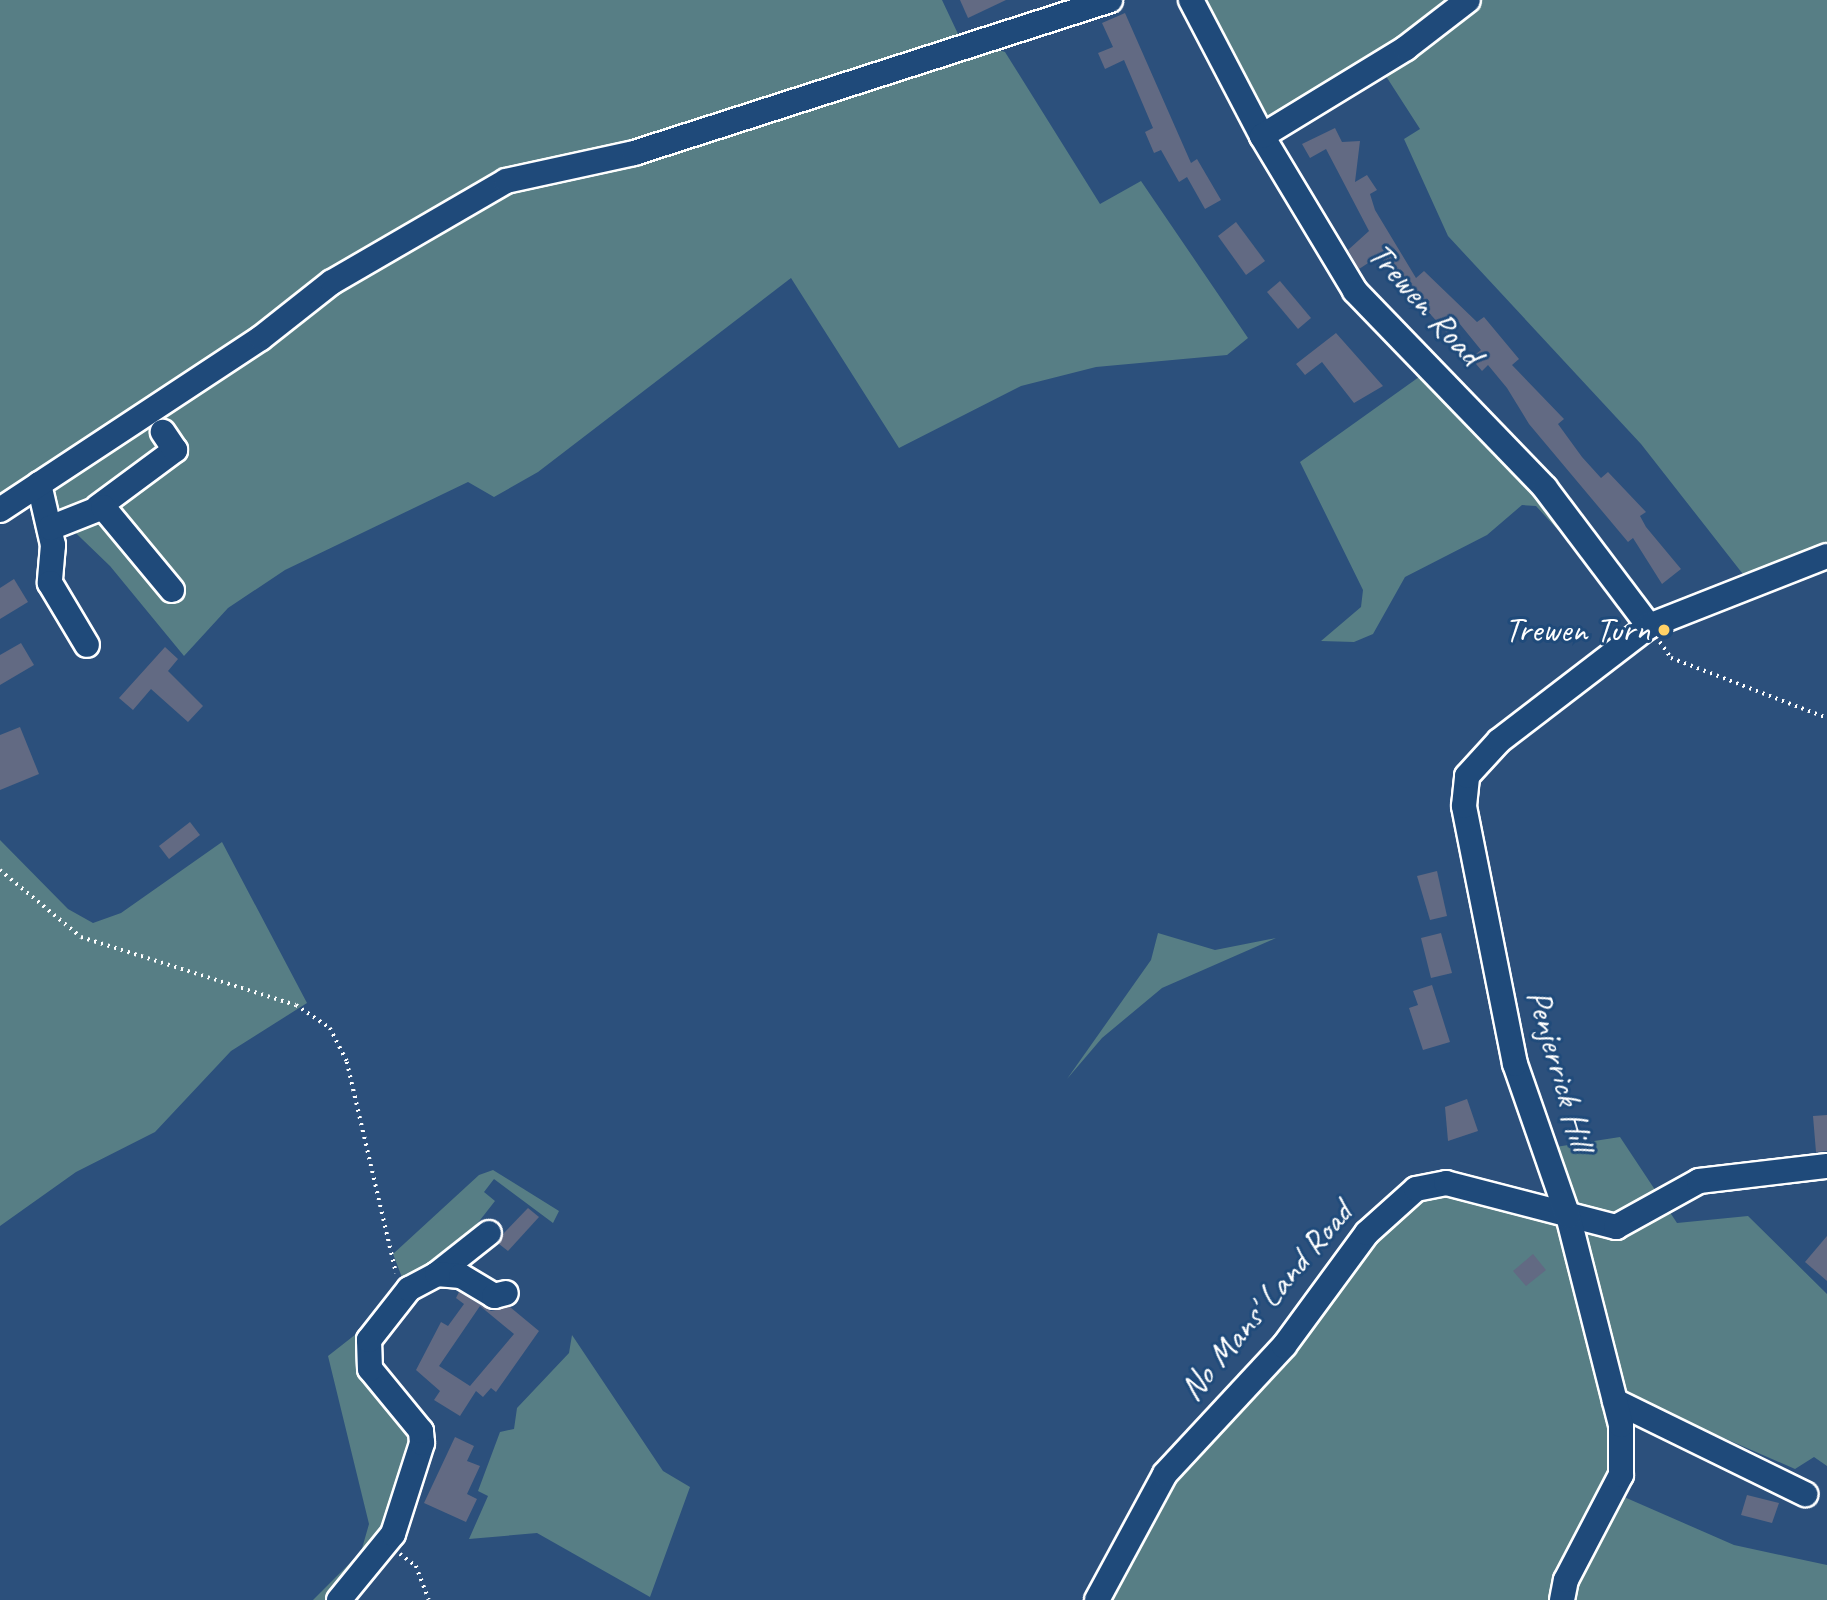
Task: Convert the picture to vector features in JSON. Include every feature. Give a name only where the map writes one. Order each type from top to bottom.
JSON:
[{"type":"street","points":[[0,510],[261,338],[332,282],[506,181],[618,158],[1110,0]]},
{"type":"street","name":"Trewen Road","points":[[1191,0],[1262,136],[1355,290],[1545,488],[1649,626]]},
{"type":"street","points":[[1262,136],[1406,48],[1468,0]]},
{"type":"street","points":[[50,528],[98,507],[175,450],[163,432]]},
{"type":"street","points":[[39,484],[50,528],[50,583],[87,645]]},
{"type":"street","points":[[98,507],[124,527],[172,590]]},
{"type":"street","name":"Penjerrick Hill","points":[[1562,1600],[1566,1580],[1621,1475],[1615,1401],[1568,1216],[1515,1064],[1464,806],[1467,776],[1499,741],[1649,626],[1827,556]]},
{"type":"street","name":"No Mans' Land Road","points":[[1097,1600],[1165,1474],[1284,1346],[1397,1203],[1438,1182],[1616,1227],[1699,1181],[1827,1166]]},
{"type":"street","points":[[339,1600],[385,1549],[411,1494],[422,1440],[374,1374],[366,1350],[408,1290],[437,1274],[489,1233]]},
{"type":"street","points":[[437,1274],[461,1276],[494,1296],[506,1293]]},
{"type":"street","points":[[1615,1401],[1805,1494]]},
{"type":"path","points":[[1649,626],[1671,658],[1827,718]]},
{"type":"path","points":[[0,870],[81,937],[296,1005],[330,1028],[347,1062],[387,1251],[408,1290]]},
{"type":"path","points":[[385,1549],[416,1566],[429,1600]]},
{"type":"green space","points":[[0,0],[942,0],[959,36],[1005,52],[1100,204],[1141,181],[1248,338],[1227,355],[1096,367],[1021,386],[899,448],[791,278],[538,472],[494,497],[468,482],[285,570],[228,608],[184,656],[110,566],[55,513],[43,482],[0,508]]},
{"type":"green space","points":[[1204,0],[1456,0],[1400,42],[1266,119]]},
{"type":"green space","points":[[1479,0],[1827,0],[1827,545],[1746,578],[1641,444],[1448,236],[1404,139],[1420,129],[1382,70]]},
{"type":"green space","points":[[1433,367],[1562,525],[1558,530],[1536,506],[1522,505],[1487,535],[1405,577],[1373,634],[1354,642],[1321,641],[1361,607],[1363,590],[1300,462]]},
{"type":"green space","points":[[0,840],[68,909],[93,923],[121,913],[222,842],[307,1003],[231,1051],[155,1132],[76,1172],[0,1226]]},
{"type":"green space","points":[[1158,933],[1215,950],[1276,938],[1162,988],[1102,1038],[1067,1079],[1151,960]]},
{"type":"green space","points":[[1620,1137],[1677,1223],[1748,1216],[1827,1294],[1827,1466],[1814,1457],[1795,1469],[1616,1391],[1549,1148]]},
{"type":"green space","points":[[493,1170],[559,1211],[553,1223],[494,1179],[484,1192],[495,1201],[448,1261],[367,1334],[408,1433],[410,1453],[381,1532],[339,1600],[313,1600],[361,1552],[369,1524],[328,1356],[365,1327],[403,1280],[393,1254],[479,1175]]},
{"type":"green space","points":[[1422,1189],[1558,1219],[1605,1377],[1618,1475],[1559,1600],[1104,1600],[1162,1487]]},
{"type":"green space","points":[[572,1335],[663,1471],[690,1487],[650,1597],[537,1533],[469,1539],[488,1496],[478,1491],[500,1432],[514,1429],[517,1408],[569,1353]]},
{"type":"green space","points":[[1615,1493],[1734,1545],[1827,1565],[1827,1600],[1565,1600]]},
{"type":"building","points":[[960,0],[1006,0],[968,18]]},
{"type":"building","points":[[1125,13],[1191,163],[1197,159],[1221,200],[1205,209],[1187,177],[1179,182],[1161,150],[1154,153],[1145,132],[1153,128],[1124,60],[1105,69],[1098,53],[1113,47],[1102,23]]},
{"type":"building","points":[[1335,128],[1342,142],[1360,141],[1355,182],[1367,175],[1377,190],[1370,194],[1375,210],[1416,278],[1424,271],[1477,322],[1484,317],[1519,359],[1512,365],[1564,419],[1558,424],[1582,457],[1601,478],[1608,472],[1646,512],[1640,516],[1646,527],[1681,569],[1662,584],[1633,538],[1628,542],[1529,424],[1507,388],[1488,365],[1482,371],[1471,358],[1481,350],[1459,323],[1447,333],[1379,256],[1359,269],[1348,250],[1369,231],[1326,149],[1310,158],[1302,144]]},
{"type":"building","points":[[1236,222],[1265,261],[1246,275],[1218,236]]},
{"type":"building","points":[[1280,281],[1311,318],[1298,329],[1267,292]]},
{"type":"building","points":[[1336,333],[1383,386],[1354,403],[1322,362],[1305,375],[1296,364]]},
{"type":"building","points":[[14,579],[28,602],[0,619],[0,588]]},
{"type":"building","points":[[21,643],[34,665],[0,685],[0,655]]},
{"type":"building","points":[[165,647],[178,659],[168,671],[203,706],[188,722],[151,689],[133,710],[119,698]]},
{"type":"building","points":[[20,727],[39,774],[0,790],[0,735]]},
{"type":"building","points":[[190,822],[200,835],[169,859],[159,846]]},
{"type":"building","points":[[1437,871],[1447,916],[1430,920],[1417,876]]},
{"type":"building","points":[[1441,933],[1452,973],[1431,978],[1421,938]]},
{"type":"building","points":[[1432,985],[1450,1042],[1423,1050],[1409,1008],[1418,1005],[1413,991]]},
{"type":"building","points":[[1467,1099],[1478,1131],[1448,1141],[1445,1107]]},
{"type":"building","points":[[1827,1115],[1827,1151],[1816,1152],[1813,1116]]},
{"type":"building","points":[[528,1208],[539,1217],[508,1251],[499,1244],[504,1233]]},
{"type":"building","points":[[1827,1236],[1827,1281],[1805,1262]]},
{"type":"building","points":[[1533,1254],[1546,1270],[1526,1286],[1513,1271]]},
{"type":"building","points":[[459,1292],[491,1311],[510,1307],[539,1331],[496,1392],[491,1388],[483,1397],[476,1391],[460,1416],[434,1400],[440,1391],[416,1370],[441,1322],[448,1326],[464,1304],[456,1298]],"holes":[[[480,1306],[514,1334],[470,1386],[439,1366]]]},
{"type":"building","points":[[455,1437],[474,1446],[467,1461],[480,1466],[467,1494],[477,1499],[466,1522],[424,1503]]},
{"type":"building","points":[[1747,1495],[1779,1503],[1772,1523],[1741,1515]]},
{"type":"place","name":"Trewen Turn","points":[[1664,630]]}]
